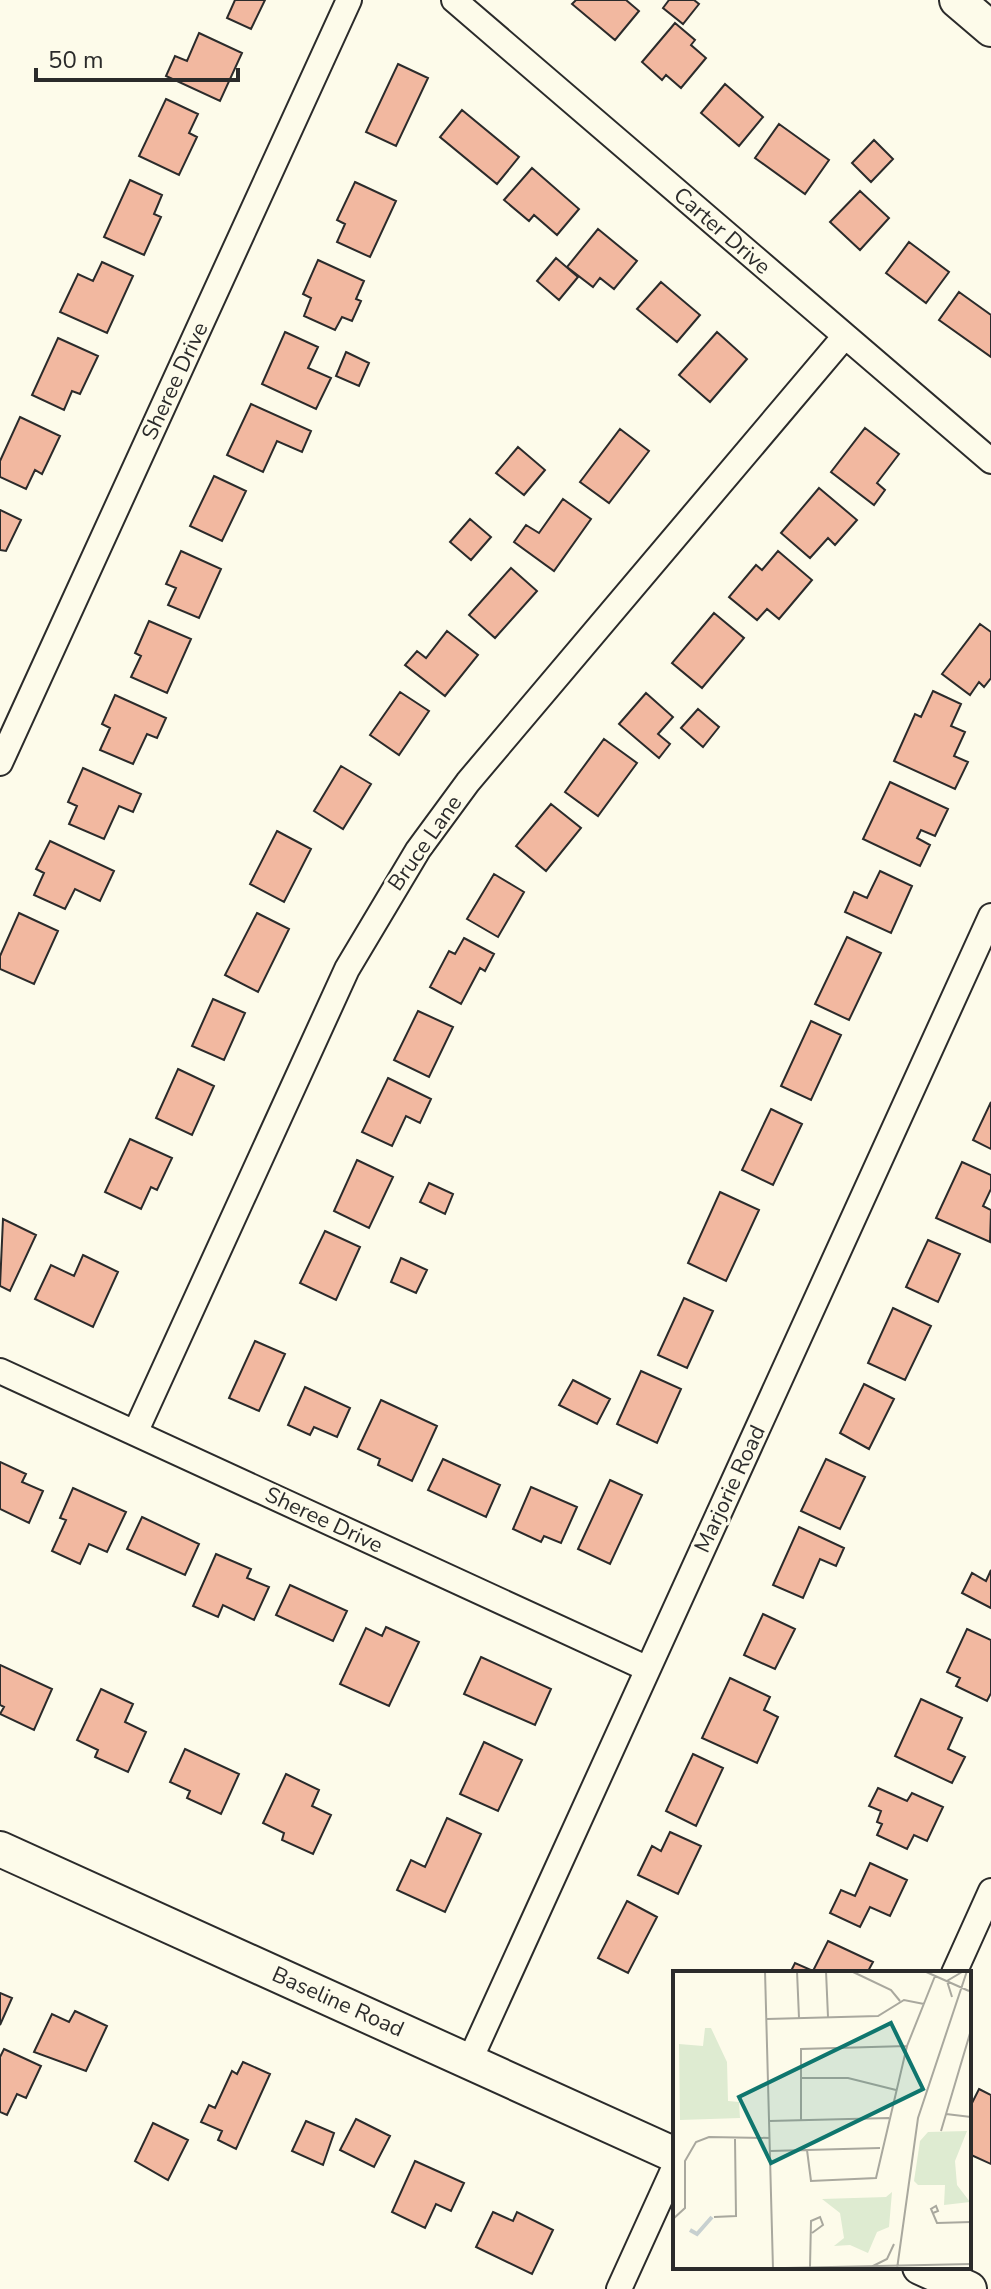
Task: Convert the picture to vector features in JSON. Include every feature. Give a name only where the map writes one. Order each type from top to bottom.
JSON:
[{"type":"street","name":"Sheree Drive","points":[[0,763],[349,0]]},
{"type":"street","name":"Carter Drive","points":[[454,0],[991,461]]},
{"type":"street","points":[[957,0],[991,29]]},
{"type":"street","name":"Bruce Lane","points":[[135,1433],[347,969],[410,862],[468,782],[845,336]]},
{"type":"street","name":"Marjorie Road","points":[[469,2062],[991,916]]},
{"type":"street","name":"Sheree Drive","points":[[0,1371],[648,1669]]},
{"type":"street","name":"Baseline Road","points":[[0,1849],[673,2154]]},
{"type":"street","points":[[955,1971],[991,1891]]},
{"type":"street","points":[[619,2289],[673,2170]]},
{"type":"street","points":[[924,2269],[969,2289]]},
{"type":"building","points":[[235,0],[265,0],[251,29],[227,18]]},
{"type":"building","points":[[576,0],[626,0],[639,11],[615,40],[572,4]]},
{"type":"building","points":[[669,0],[694,0],[699,4],[683,24],[663,8]]},
{"type":"building","points":[[675,23],[695,40],[691,45],[706,58],[681,88],[666,75],[662,80],[642,62]]},
{"type":"building","points":[[199,33],[242,53],[220,101],[166,76],[175,56],[187,61]]},
{"type":"building","points":[[398,64],[428,78],[396,146],[366,132]]},
{"type":"building","points":[[725,84],[763,117],[739,146],[701,113]]},
{"type":"building","points":[[166,99],[198,114],[189,133],[197,137],[179,175],[139,156]]},
{"type":"building","points":[[462,110],[519,157],[497,184],[440,137]]},
{"type":"building","points":[[779,124],[829,160],[805,194],[755,158]]},
{"type":"building","points":[[874,140],[893,159],[871,182],[852,163]]},
{"type":"building","points":[[532,168],[579,209],[557,235],[534,215],[529,221],[504,200]]},
{"type":"building","points":[[130,180],[162,195],[154,214],[161,217],[144,255],[104,237]]},
{"type":"building","points":[[355,182],[396,201],[370,257],[337,242],[345,224],[337,220]]},
{"type":"building","points":[[860,191],[889,218],[860,250],[830,222]]},
{"type":"building","points":[[598,229],[637,261],[614,289],[600,278],[593,287],[567,267]]},
{"type":"building","points":[[909,242],[949,272],[926,303],[886,273]]},
{"type":"building","points":[[556,258],[578,277],[559,300],[537,281]]},
{"type":"building","points":[[318,260],[364,281],[356,299],[361,301],[352,321],[342,317],[335,330],[304,316],[311,298],[303,294]]},
{"type":"building","points":[[102,262],[133,276],[107,333],[60,312],[78,274],[93,281]]},
{"type":"building","points":[[661,282],[700,315],[677,342],[637,309]]},
{"type":"building","points":[[959,292],[991,315],[991,357],[939,320]]},
{"type":"building","points":[[285,332],[318,347],[308,368],[331,378],[316,409],[262,384]]},
{"type":"building","points":[[717,332],[747,359],[710,402],[679,375]]},
{"type":"building","points":[[58,338],[98,356],[80,394],[72,391],[64,410],[32,395]]},
{"type":"building","points":[[346,352],[369,363],[359,386],[336,376]]},
{"type":"building","points":[[251,404],[311,431],[302,452],[277,441],[263,472],[227,455]]},
{"type":"building","points":[[20,417],[60,436],[42,474],[35,470],[26,489],[0,477],[0,461]]},
{"type":"building","points":[[865,428],[899,454],[877,483],[885,490],[874,505],[831,472]]},
{"type":"building","points":[[620,429],[649,451],[609,503],[580,482]]},
{"type":"building","points":[[518,447],[545,470],[524,495],[496,473]]},
{"type":"building","points":[[214,476],[246,491],[222,541],[190,526]]},
{"type":"building","points":[[819,488],[857,520],[835,545],[828,538],[810,558],[781,533]]},
{"type":"building","points":[[563,499],[591,519],[554,571],[514,542],[526,525],[539,533]]},
{"type":"building","points":[[0,510],[21,520],[6,551],[0,550]]},
{"type":"building","points":[[470,519],[491,537],[471,560],[450,542]]},
{"type":"building","points":[[181,551],[221,569],[199,618],[168,605],[176,588],[166,584]]},
{"type":"building","points":[[778,551],[812,580],[779,619],[767,609],[757,620],[729,597],[756,565],[762,570]]},
{"type":"building","points":[[511,568],[537,591],[495,638],[469,615]]},
{"type":"building","points":[[714,613],[744,638],[702,688],[672,663]]},
{"type":"building","points":[[149,621],[191,639],[167,693],[131,677],[141,656],[135,653]]},
{"type":"building","points":[[980,624],[991,632],[991,678],[984,687],[979,682],[970,695],[942,674]]},
{"type":"building","points":[[447,631],[478,655],[445,696],[405,665],[417,651],[426,658]]},
{"type":"building","points":[[933,691],[961,704],[951,726],[965,732],[954,756],[968,762],[955,789],[894,761],[915,714],[921,717]]},
{"type":"building","points":[[400,692],[429,711],[399,755],[370,735]]},
{"type":"building","points":[[646,693],[673,717],[658,734],[670,744],[659,758],[619,724]]},
{"type":"building","points":[[115,695],[166,718],[157,738],[147,734],[133,764],[100,750],[110,728],[102,724]]},
{"type":"building","points":[[698,709],[719,727],[703,747],[681,728]]},
{"type":"building","points":[[604,739],[637,763],[598,816],[565,792]]},
{"type":"building","points":[[341,766],[371,784],[343,829],[314,811]]},
{"type":"building","points":[[83,768],[141,794],[133,812],[119,806],[104,839],[69,824],[77,806],[68,802]]},
{"type":"building","points":[[890,782],[948,809],[935,836],[921,830],[917,838],[930,845],[920,866],[863,839]]},
{"type":"building","points":[[551,804],[581,828],[546,871],[516,846]]},
{"type":"building","points":[[277,831],[311,849],[284,902],[250,884]]},
{"type":"building","points":[[50,841],[114,871],[100,901],[75,889],[65,909],[34,895],[44,873],[36,869]]},
{"type":"building","points":[[880,871],[912,886],[891,933],[845,912],[854,892],[867,898]]},
{"type":"building","points":[[494,874],[524,892],[498,937],[467,919]]},
{"type":"building","points":[[19,913],[58,931],[34,984],[0,969],[0,956]]},
{"type":"building","points":[[257,913],[289,929],[258,992],[225,975]]},
{"type":"building","points":[[847,937],[881,953],[849,1020],[815,1004]]},
{"type":"building","points":[[464,938],[494,954],[485,971],[480,968],[461,1004],[430,987],[449,951],[455,954]]},
{"type":"building","points":[[213,999],[245,1013],[224,1060],[192,1046]]},
{"type":"building","points":[[418,1011],[453,1027],[429,1077],[394,1060]]},
{"type":"building","points":[[811,1021],[841,1035],[811,1100],[781,1086]]},
{"type":"building","points":[[178,1069],[214,1086],[192,1135],[156,1118]]},
{"type":"building","points":[[388,1078],[431,1099],[420,1123],[406,1116],[392,1146],[362,1132]]},
{"type":"building","points":[[991,1102],[991,1149],[973,1140]]},
{"type":"building","points":[[771,1109],[802,1124],[773,1185],[742,1170]]},
{"type":"building","points":[[130,1139],[172,1158],[157,1190],[151,1187],[141,1209],[105,1192]]},
{"type":"building","points":[[357,1160],[393,1177],[369,1228],[334,1211]]},
{"type":"building","points":[[962,1162],[991,1175],[991,1189],[983,1206],[991,1210],[990,1242],[936,1218]]},
{"type":"building","points":[[429,1183],[453,1194],[445,1214],[420,1202]]},
{"type":"building","points":[[720,1192],[759,1210],[726,1281],[688,1263]]},
{"type":"building","points":[[3,1219],[36,1235],[10,1291],[0,1286]]},
{"type":"building","points":[[325,1231],[360,1247],[336,1300],[300,1283]]},
{"type":"building","points":[[928,1240],[960,1254],[938,1302],[906,1287]]},
{"type":"building","points":[[83,1255],[118,1272],[93,1327],[35,1299],[51,1265],[74,1276]]},
{"type":"building","points":[[401,1258],[427,1270],[416,1293],[391,1282]]},
{"type":"building","points":[[684,1298],[713,1311],[687,1368],[658,1355]]},
{"type":"building","points":[[893,1308],[931,1326],[905,1380],[868,1363]]},
{"type":"building","points":[[255,1341],[285,1354],[259,1411],[229,1398]]},
{"type":"building","points":[[641,1371],[681,1389],[657,1443],[617,1424]]},
{"type":"building","points":[[573,1380],[610,1399],[597,1424],[559,1405]]},
{"type":"building","points":[[864,1384],[894,1399],[869,1449],[840,1433]]},
{"type":"building","points":[[305,1387],[350,1408],[337,1437],[314,1427],[310,1435],[288,1425]]},
{"type":"building","points":[[381,1400],[437,1426],[412,1481],[378,1465],[380,1459],[358,1449]]},
{"type":"building","points":[[443,1459],[500,1485],[486,1517],[428,1490]]},
{"type":"building","points":[[826,1459],[865,1477],[840,1529],[801,1511]]},
{"type":"building","points":[[0,1462],[26,1474],[22,1482],[43,1491],[29,1523],[0,1509]]},
{"type":"building","points":[[610,1480],[642,1495],[610,1564],[578,1549]]},
{"type":"building","points":[[531,1487],[577,1507],[561,1543],[544,1536],[541,1542],[513,1529]]},
{"type":"building","points":[[73,1488],[126,1512],[107,1552],[89,1544],[80,1564],[52,1551],[66,1520],[60,1518]]},
{"type":"building","points":[[142,1517],[199,1544],[185,1575],[127,1549]]},
{"type":"building","points":[[799,1527],[844,1548],[836,1566],[820,1559],[803,1598],[773,1585]]},
{"type":"building","points":[[216,1554],[251,1569],[247,1578],[269,1587],[254,1620],[223,1605],[218,1617],[193,1606]]},
{"type":"building","points":[[991,1570],[991,1608],[962,1593],[972,1573],[986,1581]]},
{"type":"building","points":[[290,1585],[347,1611],[333,1641],[276,1615]]},
{"type":"building","points":[[763,1614],[795,1629],[775,1669],[744,1655]]},
{"type":"building","points":[[386,1627],[419,1642],[389,1706],[340,1684],[366,1628],[382,1636]]},
{"type":"building","points":[[967,1629],[991,1640],[991,1693],[987,1701],[956,1686],[960,1678],[947,1672]]},
{"type":"building","points":[[481,1657],[551,1689],[535,1725],[464,1694]]},
{"type":"building","points":[[0,1665],[52,1689],[34,1730],[0,1714],[4,1707],[0,1705]]},
{"type":"building","points":[[730,1678],[770,1697],[764,1710],[778,1717],[757,1763],[702,1738]]},
{"type":"building","points":[[101,1689],[133,1704],[125,1722],[146,1732],[128,1772],[95,1757],[98,1750],[77,1740]]},
{"type":"building","points":[[921,1699],[962,1718],[948,1749],[965,1757],[952,1783],[895,1756]]},
{"type":"building","points":[[484,1742],[522,1760],[498,1811],[460,1794]]},
{"type":"building","points":[[185,1749],[239,1774],[221,1814],[187,1798],[190,1791],[170,1782]]},
{"type":"building","points":[[693,1754],[723,1768],[696,1826],[666,1811]]},
{"type":"building","points":[[286,1774],[319,1790],[312,1806],[331,1815],[313,1854],[282,1840],[284,1833],[263,1823]]},
{"type":"building","points":[[878,1788],[907,1801],[912,1793],[943,1807],[927,1841],[914,1835],[907,1849],[877,1835],[882,1824],[877,1822],[881,1811],[869,1806]]},
{"type":"building","points":[[447,1818],[481,1834],[445,1912],[397,1890],[411,1860],[425,1867]]},
{"type":"building","points":[[670,1832],[701,1846],[678,1894],[638,1875],[652,1846],[661,1851]]},
{"type":"building","points":[[870,1863],[907,1880],[890,1916],[870,1907],[860,1927],[830,1913],[841,1890],[855,1896]]},
{"type":"building","points":[[627,1901],[657,1917],[628,1973],[598,1958]]},
{"type":"building","points":[[828,1941],[873,1962],[868,1971],[813,1971]]},
{"type":"building","points":[[795,1963],[813,1971],[791,1971]]},
{"type":"building","points":[[0,1993],[12,1998],[0,2025]]},
{"type":"building","points":[[75,2011],[107,2026],[86,2071],[34,2052],[52,2014],[69,2022]]},
{"type":"building","points":[[4,2049],[41,2066],[26,2098],[17,2094],[7,2115],[0,2112],[0,2057]]},
{"type":"building","points":[[243,2062],[270,2074],[236,2149],[218,2140],[222,2131],[201,2122],[209,2105],[215,2108],[232,2071],[237,2074]]},
{"type":"building","points":[[979,2089],[991,2095],[991,2164],[971,2155],[971,2105]]},
{"type":"building","points":[[356,2119],[390,2136],[374,2167],[340,2150]]},
{"type":"building","points":[[306,2121],[334,2133],[323,2165],[292,2151]]},
{"type":"building","points":[[153,2123],[188,2140],[168,2180],[135,2161]]},
{"type":"building","points":[[415,2161],[464,2183],[451,2211],[436,2204],[425,2228],[392,2212]]},
{"type":"building","points":[[493,2212],[513,2221],[517,2212],[553,2230],[532,2274],[476,2247]]}]
